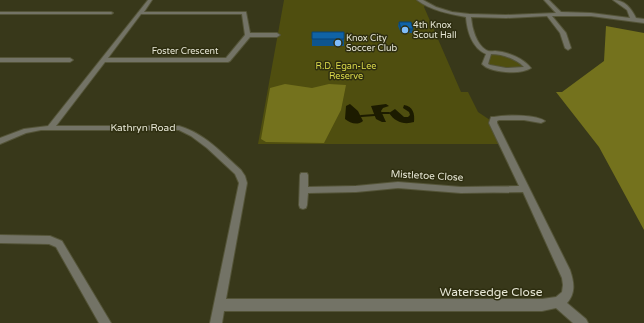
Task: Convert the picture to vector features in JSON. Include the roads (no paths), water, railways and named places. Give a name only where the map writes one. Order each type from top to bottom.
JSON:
[{"type":"street","points":[[50,128],[150,0]]},
{"type":"street","points":[[419,0],[435,8],[468,16],[560,14],[594,15],[644,21]]},
{"type":"street","points":[[546,0],[560,14]]},
{"type":"street","points":[[615,0],[628,9],[634,20]]},
{"type":"street","points":[[0,13],[110,13]]},
{"type":"street","points":[[140,13],[244,13],[248,35],[278,35]]},
{"type":"street","points":[[548,14],[563,33],[568,48]]},
{"type":"street","points":[[468,16],[475,38],[482,49],[489,53],[504,54],[525,64],[528,68],[526,70],[491,68],[485,64],[489,53]]},
{"type":"street","name":"Foster Crescent","points":[[103,60],[228,60],[248,35]]},
{"type":"street","points":[[0,60],[70,60]]},
{"type":"street","points":[[541,121],[524,118],[498,118],[493,122],[568,278],[567,296],[558,303],[582,323]]},
{"type":"street","name":"Kathryn Road","points":[[0,141],[30,129],[50,128],[183,128],[198,136],[238,172],[242,180],[243,187],[216,323]]},
{"type":"street","points":[[303,205],[304,175]]},
{"type":"street","name":"Mistletoe Close","points":[[304,190],[356,189],[398,185],[461,190],[525,189]]},
{"type":"street","points":[[0,239],[50,240],[59,244],[105,323]]},
{"type":"street","name":"Watersedge Close","points":[[220,305],[526,305],[558,303]]},
{"type":"waterway","points":[[382,113],[389,113]]},
{"type":"waterway","points":[[361,116],[375,115]]},
{"type":"place","name":"4th Knox Scout Hall","points":[[405,30]]},
{"type":"place","name":"Knox City Soccer Club","points":[[338,43]]},
{"type":"park label","name":"R.D. Egan-Lee Reserve","points":[[346,72]]}]
